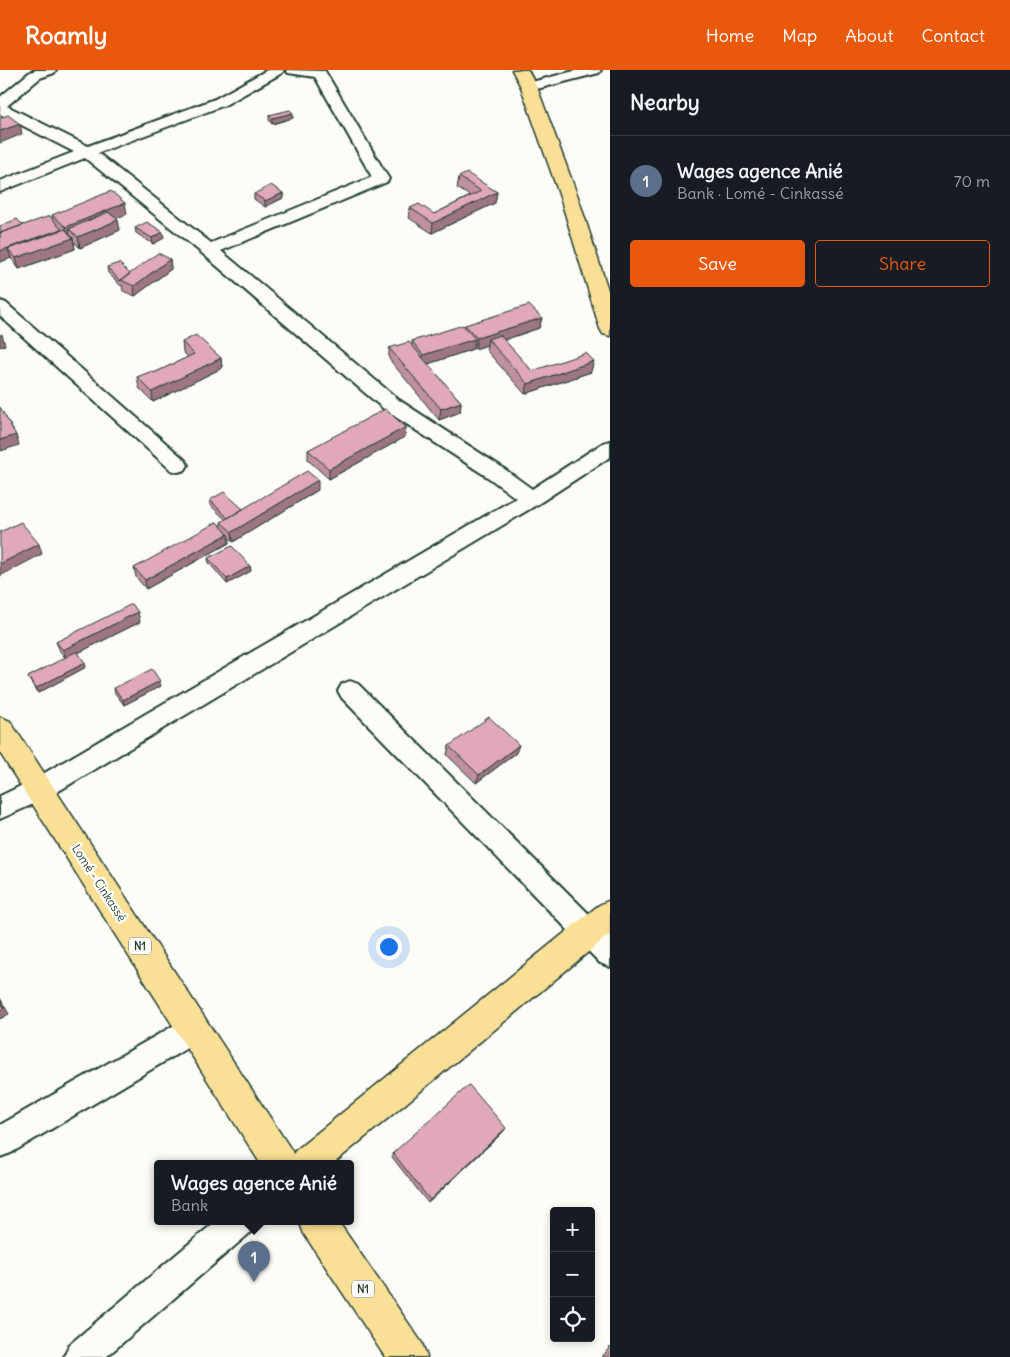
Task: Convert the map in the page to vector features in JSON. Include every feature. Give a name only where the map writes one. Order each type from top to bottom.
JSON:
[{"type":"main road","points":[[520,70],[529,87],[569,197],[610,329]]},
{"type":"main road","name":"Lomé - Cinkassé","points":[[0,729],[278,1160]]},
{"type":"main road","points":[[312,1160],[603,934]]},
{"type":"main road","name":"N1","points":[[320,1225],[408,1357]]},
{"type":"street","points":[[0,104],[35,75],[49,70]]},
{"type":"street","points":[[0,187],[220,102],[277,70]]},
{"type":"street","points":[[209,250],[381,179],[320,74],[293,70]]},
{"type":"street","points":[[529,87],[594,70]]},
{"type":"street","points":[[0,108],[87,152],[209,250],[392,405],[496,473],[531,499]]},
{"type":"street","points":[[0,307],[178,464]]},
{"type":"street","points":[[0,808],[38,790],[531,499],[593,457],[610,448]]},
{"type":"street","points":[[350,691],[603,934]]},
{"type":"street","points":[[0,1142],[194,1028]]},
{"type":"street","points":[[81,1357],[235,1225]]},
{"type":"building","points":[[290,110],[293,113],[272,118],[269,115]]},
{"type":"building","points":[[8,115],[20,124],[0,131],[0,118]]},
{"type":"building","points":[[467,173],[497,192],[433,223],[410,208],[419,204],[434,214],[481,191],[459,177]]},
{"type":"building","points":[[271,185],[283,193],[265,201],[254,194]]},
{"type":"building","points":[[111,191],[125,203],[66,227],[52,215]]},
{"type":"building","points":[[108,212],[118,220],[78,237],[69,229]]},
{"type":"building","points":[[50,216],[61,229],[0,251],[0,233]]},
{"type":"building","points":[[17,219],[23,225],[0,233],[0,226]]},
{"type":"building","points":[[147,222],[163,232],[152,238],[135,228]]},
{"type":"building","points":[[65,229],[73,238],[16,258],[8,249]]},
{"type":"building","points":[[158,253],[170,259],[134,286],[121,280]]},
{"type":"building","points":[[119,263],[130,274],[120,281],[107,267]]},
{"type":"building","points":[[529,305],[542,318],[477,338],[465,325]]},
{"type":"building","points":[[463,325],[475,339],[423,355],[412,341]]},
{"type":"building","points":[[196,335],[221,358],[152,392],[137,377],[152,371],[154,373],[194,354],[182,342]]},
{"type":"building","points":[[500,335],[532,371],[586,353],[594,361],[528,384],[488,339]]},
{"type":"building","points":[[409,342],[461,402],[441,409],[389,348]]},
{"type":"building","points":[[0,407],[16,435],[0,440]]},
{"type":"building","points":[[385,409],[406,427],[329,469],[308,450]]},
{"type":"building","points":[[307,471],[318,480],[232,532],[221,522]]},
{"type":"building","points":[[224,492],[243,509],[228,518],[210,500]]},
{"type":"building","points":[[21,522],[39,544],[0,564],[0,532]]},
{"type":"building","points":[[217,522],[228,534],[145,580],[134,568]]},
{"type":"building","points":[[232,546],[250,566],[227,579],[208,558]]},
{"type":"building","points":[[132,604],[138,612],[63,650],[56,642]]},
{"type":"building","points":[[77,651],[85,663],[36,688],[28,677]]},
{"type":"building","points":[[152,669],[160,681],[123,700],[114,688]]},
{"type":"building","points":[[489,717],[519,745],[479,775],[449,746]]},
{"type":"building","points":[[0,1000],[4,1008],[0,1011]]},
{"type":"building","points":[[469,1085],[506,1128],[430,1200],[393,1153]]},
{"type":"place","name":"Wages agence Anié","points":[[254,1282]]}]
